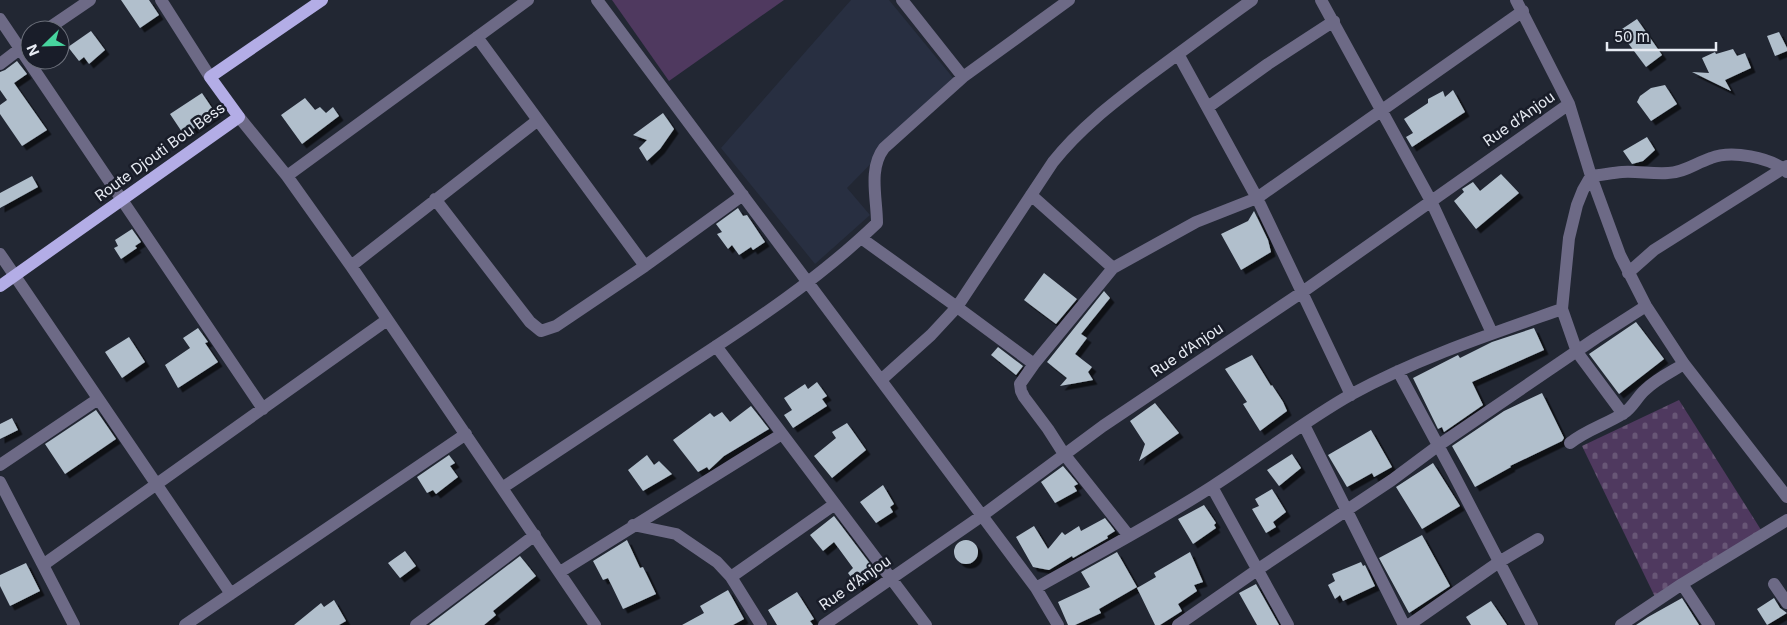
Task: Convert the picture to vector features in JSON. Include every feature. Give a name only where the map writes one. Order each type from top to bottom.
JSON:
[{"type":"main road","points":[[210,77],[314,2]]},
{"type":"main road","name":"Route Djouti Bou Bess","points":[[0,286],[123,201],[239,117],[210,77]]},
{"type":"street","points":[[61,20],[90,0]]},
{"type":"street","points":[[161,0],[210,77]]},
{"type":"street","points":[[287,176],[528,0]]},
{"type":"street","points":[[597,0],[983,515],[1036,588],[1058,625]]},
{"type":"street","points":[[902,0],[963,77]]},
{"type":"street","points":[[882,380],[931,335],[957,306],[1064,147],[1094,118],[1252,0]]},
{"type":"street","points":[[1321,0],[1431,201],[1492,333]]},
{"type":"street","points":[[502,488],[809,282],[861,238],[877,223],[874,184],[878,155],[903,129],[963,77],[1063,2]]},
{"type":"street","points":[[1129,536],[1064,454],[1021,391],[1020,384],[1034,364],[1113,268],[1196,222],[1257,198],[1382,109],[1520,6],[1569,104],[1591,176],[1628,273],[1646,306],[1684,364],[1787,497]]},
{"type":"street","points":[[0,19],[20,39]]},
{"type":"street","points":[[1208,106],[1334,21]]},
{"type":"street","points":[[477,37],[645,266]]},
{"type":"street","points":[[0,64],[20,48]]},
{"type":"street","points":[[1178,54],[1257,198],[1351,395]]},
{"type":"street","points":[[41,70],[123,201],[263,409]]},
{"type":"street","name":"Rue d’Anjou","points":[[824,625],[983,515],[1064,454],[1301,292],[1569,104]]},
{"type":"street","points":[[239,117],[287,176],[351,266],[595,625]]},
{"type":"street","points":[[351,266],[538,120]]},
{"type":"street","points":[[1591,176],[1622,172],[1680,172],[1713,157],[1731,154],[1760,159],[1786,168]]},
{"type":"street","points":[[1628,273],[1654,250],[1786,168]]},
{"type":"street","points":[[1591,176],[1577,205],[1569,238],[1562,309],[1577,352],[1623,414]]},
{"type":"street","points":[[435,199],[530,322],[541,331],[556,326],[645,266],[743,195]]},
{"type":"street","points":[[1031,195],[1113,268]]},
{"type":"street","points":[[861,238],[957,306],[1034,364]]},
{"type":"street","points":[[0,254],[231,594]]},
{"type":"street","points":[[1178,625],[1439,445],[1646,306]]},
{"type":"street","points":[[1036,588],[1212,487],[1351,395],[1398,371],[1492,333],[1562,309]]},
{"type":"street","points":[[43,565],[387,320]]},
{"type":"street","points":[[716,346],[926,625]]},
{"type":"street","points":[[1570,443],[1623,414],[1645,390],[1684,364]]},
{"type":"street","points":[[1398,371],[1439,445],[1532,625]]},
{"type":"street","points":[[0,465],[98,399]]},
{"type":"street","points":[[1304,425],[1404,625]]},
{"type":"street","points":[[185,625],[466,434]]},
{"type":"street","points":[[560,572],[782,434]]},
{"type":"street","points":[[0,482],[74,625]]},
{"type":"street","points":[[1212,487],[1288,625]]},
{"type":"street","points":[[731,577],[835,504]]},
{"type":"street","points":[[1621,625],[1682,584],[1787,520]]},
{"type":"street","points":[[633,525],[676,534],[717,562],[731,577],[761,625]]},
{"type":"street","points":[[416,625],[535,535]]},
{"type":"street","points":[[1409,625],[1499,562],[1538,538]]},
{"type":"street","points":[[1682,584],[1709,625]]},
{"type":"street","points":[[1774,584],[1787,603]]},
{"type":"shaded area","points":[[851,0],[889,0],[954,79],[847,188],[870,215],[815,264],[721,148]]},
{"type":"green space","points":[[612,0],[784,0],[669,81]]},
{"type":"green space","points":[[1679,400],[1763,533],[1656,599],[1582,446]]},
{"type":"building","points":[[121,0],[149,0],[159,15],[140,28]]},
{"type":"building","points":[[1637,19],[1662,55],[1646,67],[1619,31]]},
{"type":"building","points":[[91,31],[105,50],[89,64],[84,57],[79,61],[70,50],[70,46]]},
{"type":"building","points":[[1779,32],[1787,51],[1775,56],[1767,36]]},
{"type":"building","points":[[1733,49],[1737,56],[1745,53],[1751,68],[1725,80],[1731,91],[1692,72],[1709,73],[1702,58],[1715,52],[1716,54]]},
{"type":"building","points":[[17,61],[20,65],[20,70],[24,70],[27,74],[14,83],[47,130],[22,146],[0,114],[0,105],[7,100],[0,90],[0,72]]},
{"type":"building","points":[[1665,85],[1677,104],[1651,121],[1637,102],[1640,96],[1651,88]]},
{"type":"building","points":[[1453,90],[1465,112],[1412,147],[1406,137],[1413,133],[1404,119],[1428,103],[1428,99],[1443,91],[1445,97]]},
{"type":"building","points":[[202,93],[216,114],[184,135],[170,114]]},
{"type":"building","points":[[305,98],[315,110],[320,107],[326,113],[333,107],[339,116],[302,144],[281,115]]},
{"type":"building","points":[[663,113],[674,129],[660,149],[647,161],[639,148],[647,140],[633,135]]},
{"type":"building","points":[[1647,137],[1655,150],[1643,161],[1632,164],[1623,151]]},
{"type":"building","points":[[1501,174],[1519,193],[1476,229],[1454,201],[1464,192],[1462,189],[1473,182],[1480,191]]},
{"type":"building","points":[[32,176],[38,187],[0,208],[0,193]]},
{"type":"building","points":[[738,208],[743,216],[747,215],[765,242],[753,250],[751,247],[739,255],[732,245],[728,249],[717,234],[722,232],[716,224]]},
{"type":"building","points":[[1254,211],[1268,240],[1271,252],[1241,270],[1221,234],[1248,221]]},
{"type":"building","points":[[132,229],[141,242],[135,246],[137,248],[121,259],[114,248],[118,246],[115,240]]},
{"type":"building","points":[[1044,273],[1077,299],[1056,324],[1024,300]]},
{"type":"building","points":[[1104,291],[1110,298],[1081,334],[1087,338],[1075,354],[1092,367],[1088,372],[1093,380],[1060,386],[1067,378],[1047,362]]},
{"type":"building","points":[[1636,322],[1664,359],[1619,394],[1589,354]]},
{"type":"building","points":[[198,328],[208,342],[205,343],[218,362],[178,388],[165,365],[190,348],[183,338]]},
{"type":"building","points":[[1534,328],[1544,350],[1472,382],[1483,405],[1444,432],[1442,427],[1438,429],[1413,378],[1458,355],[1460,358],[1492,342]]},
{"type":"building","points":[[129,337],[145,362],[122,378],[105,352]]},
{"type":"building","points":[[998,347],[1023,366],[1016,375],[991,355]]},
{"type":"building","points":[[1252,355],[1287,411],[1260,431],[1243,404],[1247,402],[1225,369]]},
{"type":"building","points":[[817,382],[827,396],[822,399],[827,406],[793,428],[784,415],[792,410],[784,398],[805,384],[808,389]]},
{"type":"building","points":[[1542,393],[1564,438],[1562,441],[1510,466],[1475,487],[1452,446],[1504,411]]},
{"type":"building","points":[[1155,403],[1179,433],[1139,461],[1145,444],[1130,421]]},
{"type":"building","points":[[751,406],[769,429],[724,456],[709,470],[707,467],[698,472],[673,440],[710,413],[714,417],[722,412],[730,422]]},
{"type":"building","points":[[96,410],[116,439],[65,474],[45,444]]},
{"type":"building","points":[[12,418],[18,430],[0,439],[0,424]]},
{"type":"building","points":[[847,423],[866,450],[832,478],[814,456],[836,438],[832,432]]},
{"type":"building","points":[[1371,430],[1392,467],[1374,477],[1372,473],[1347,487],[1328,455]]},
{"type":"building","points":[[1292,454],[1301,468],[1279,486],[1267,470]]},
{"type":"building","points":[[449,455],[455,463],[450,466],[458,477],[436,494],[433,490],[427,493],[417,477]]},
{"type":"building","points":[[647,455],[654,465],[659,461],[672,474],[643,491],[628,470]]},
{"type":"building","points":[[1433,463],[1460,506],[1422,529],[1396,487]]},
{"type":"building","points":[[1063,466],[1078,484],[1074,486],[1077,491],[1055,503],[1041,482]]},
{"type":"building","points":[[883,485],[894,504],[890,507],[893,512],[876,523],[860,502]]},
{"type":"building","points":[[1272,489],[1286,512],[1273,522],[1276,527],[1266,533],[1252,509],[1259,506],[1255,499]]},
{"type":"building","points":[[1204,505],[1216,523],[1214,525],[1216,528],[1193,544],[1178,519]]},
{"type":"building","points":[[834,516],[877,573],[859,588],[848,573],[853,568],[834,542],[823,551],[810,535]]},
{"type":"building","points":[[1105,518],[1115,531],[1107,536],[1108,538],[1049,570],[1033,567],[1016,537],[1034,526],[1048,549],[1062,532],[1065,535],[1079,526],[1081,531]]},
{"type":"building","points":[[1422,535],[1450,586],[1409,613],[1379,558]]},
{"type":"building","points":[[627,540],[640,568],[643,567],[656,594],[623,609],[608,578],[603,580],[593,561]]},
{"type":"building","points":[[966,540],[975,543],[978,552],[975,561],[966,564],[957,561],[954,552],[957,543]]},
{"type":"building","points":[[405,551],[416,566],[400,578],[388,563]]},
{"type":"building","points":[[1117,552],[1137,587],[1099,609],[1101,613],[1075,625],[1068,625],[1058,602],[1090,587],[1081,572]]},
{"type":"building","points":[[1190,552],[1203,582],[1194,585],[1197,591],[1178,604],[1182,611],[1160,625],[1155,625],[1137,588],[1156,577],[1154,573]]},
{"type":"building","points":[[520,556],[536,576],[493,611],[496,615],[484,625],[429,625]]},
{"type":"building","points":[[1361,562],[1363,566],[1365,565],[1375,586],[1343,601],[1340,595],[1335,599],[1328,585],[1335,581],[1332,574]]},
{"type":"building","points":[[26,563],[40,591],[10,606],[0,586],[0,575]]},
{"type":"building","points":[[1256,584],[1279,625],[1257,625],[1239,593]]},
{"type":"building","points":[[728,590],[744,619],[733,625],[682,625],[704,613],[700,606]]},
{"type":"building","points":[[797,592],[814,619],[810,621],[813,625],[777,625],[768,610]]},
{"type":"building","points":[[1682,598],[1699,625],[1636,625],[1648,617]]},
{"type":"building","points":[[1774,598],[1780,608],[1787,613],[1767,625],[1757,609]]},
{"type":"building","points":[[334,600],[346,621],[339,625],[294,625],[321,603],[324,607]]},
{"type":"building","points":[[1491,601],[1507,625],[1471,625],[1466,617]]}]
